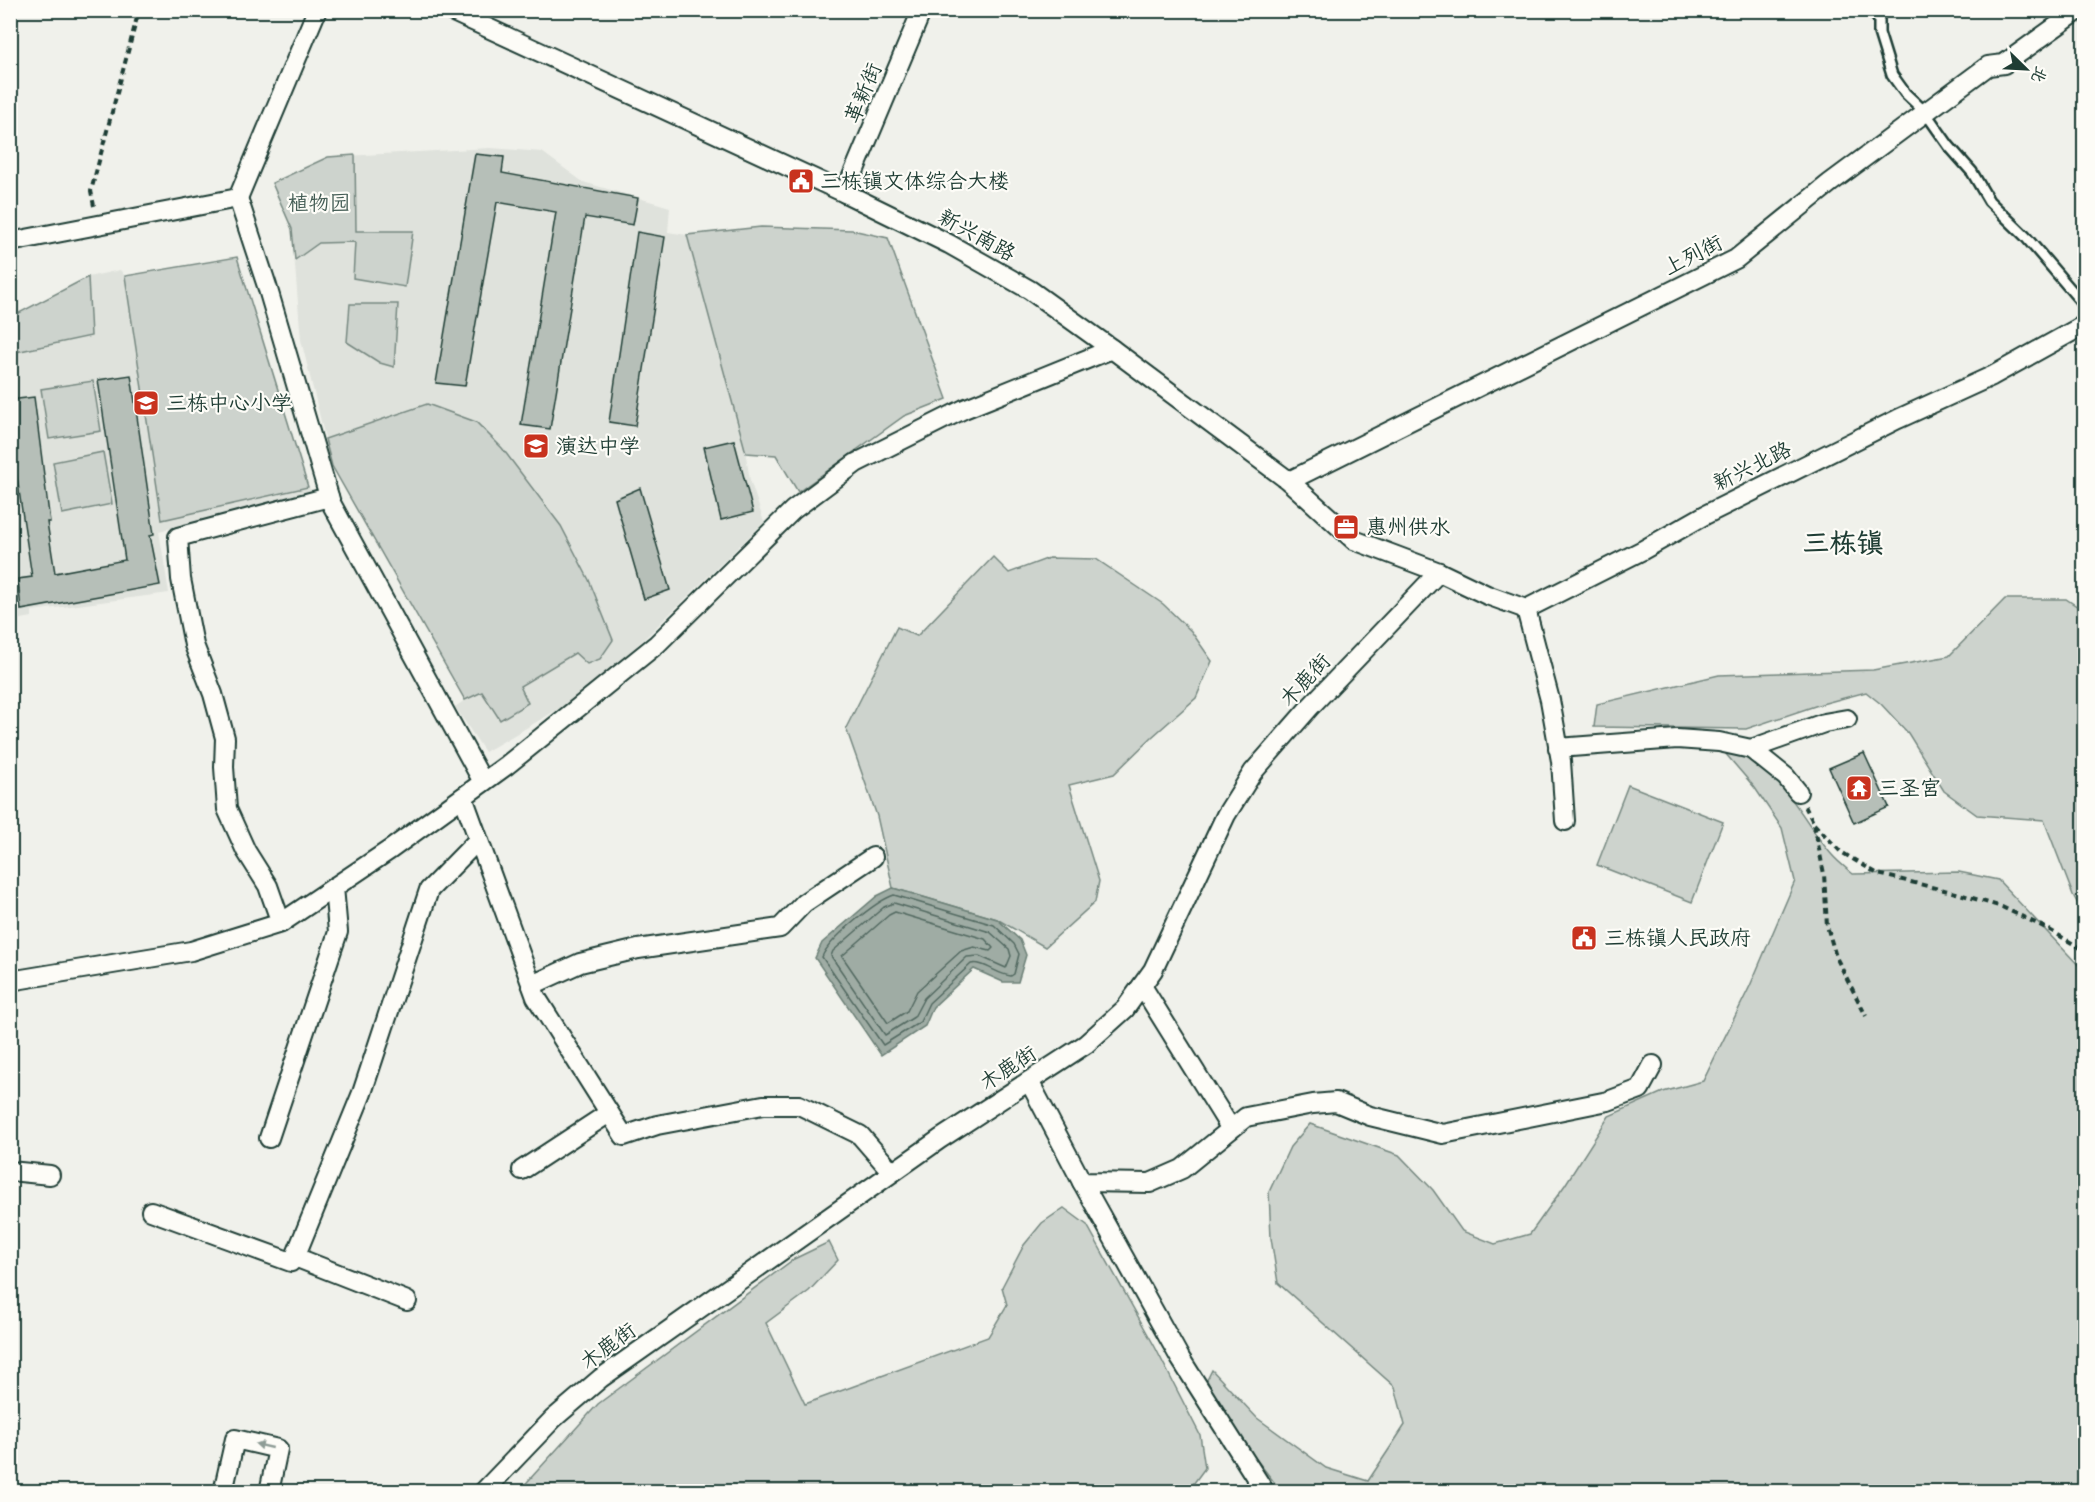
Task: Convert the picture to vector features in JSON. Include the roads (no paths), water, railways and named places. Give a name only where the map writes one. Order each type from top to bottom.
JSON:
[{"type":"street","points":[[317,10],[238,198],[267,286],[330,497],[483,782]]},
{"type":"street","name":"新兴南路","points":[[449,10],[949,244],[1030,290],[1112,349],[1289,482],[1354,540],[1439,572]]},
{"type":"street","name":"革新街","points":[[844,193],[922,10]]},
{"type":"street","name":"上列街","points":[[1289,482],[1736,260],[1830,183],[1988,66],[2004,64],[2079,10]]},
{"type":"street","points":[[10,242],[238,198]]},
{"type":"street","name":"新兴北路","points":[[1526,609],[1643,550],[1715,510],[1898,419],[1992,376],[2085,325]]},
{"type":"street","points":[[10,981],[191,951],[281,923],[463,797],[657,644],[793,510],[856,463],[964,409],[1112,349]]},
{"type":"street","points":[[281,923],[268,886],[246,850],[228,809],[224,767],[225,738],[213,694],[194,645],[181,579],[178,537],[330,497]]},
{"type":"street","points":[[1439,572],[1487,595],[1526,609],[1550,700],[1558,748],[1565,821]]},
{"type":"street","name":"木鹿街","points":[[483,1491],[553,1419],[601,1378],[892,1172],[1086,1044],[1125,1009],[1153,970],[1227,815],[1253,772],[1317,700],[1439,572]]},
{"type":"street","points":[[1751,749],[1824,723],[1847,719]]},
{"type":"street","points":[[1558,748],[1677,738],[1719,742],[1751,749],[1786,777],[1798,792]]},
{"type":"street","points":[[463,797],[536,997],[624,1136],[657,1125],[763,1105],[799,1105],[860,1135],[892,1172]]},
{"type":"street","points":[[151,1211],[291,1262],[362,1093],[429,890],[478,840]]},
{"type":"street","points":[[532,985],[580,963],[628,951],[780,928],[804,903],[873,857]]},
{"type":"street","points":[[269,1138],[338,932],[334,887]]},
{"type":"street","points":[[1142,986],[1231,1129]]},
{"type":"street","points":[[1082,1182],[1150,1183],[1182,1169],[1246,1117],[1313,1104],[1336,1102],[1370,1116],[1443,1134],[1608,1101],[1640,1089],[1653,1065]]},
{"type":"street","points":[[1029,1081],[1082,1182],[1180,1358],[1264,1491]]},
{"type":"street","points":[[522,1170],[609,1113]]},
{"type":"street","points":[[10,1171],[50,1175]]},
{"type":"street","points":[[295,1257],[406,1301]]},
{"type":"street","points":[[223,1491],[235,1439],[279,1449],[269,1491]]},
{"type":"lane","points":[[1872,10],[1878,20],[1879,33],[1892,75],[1905,93],[1925,112],[1971,172],[1989,201],[2025,236],[2085,305]]},
{"type":"water","points":[[893,888],[997,919],[1020,940],[1026,955],[1018,982],[1003,982],[974,969],[933,1007],[925,1026],[881,1055],[815,958],[822,943],[877,896]]},
{"type":"place","name":"三栋镇文体综合大楼","points":[[801,181]]},
{"type":"place","name":"三栋中心小学","points":[[146,403]]},
{"type":"place","name":"演达中学","points":[[536,446]]},
{"type":"place","name":"惠州供水","points":[[1346,527]]},
{"type":"place","name":"三圣宫","points":[[1859,788]]},
{"type":"place","name":"三栋镇人民政府","points":[[1584,938]]},
{"type":"district","name":"三栋镇","points":[[1843,543]]},
{"type":"park label","name":"植物园","points":[[319,203]]}]
